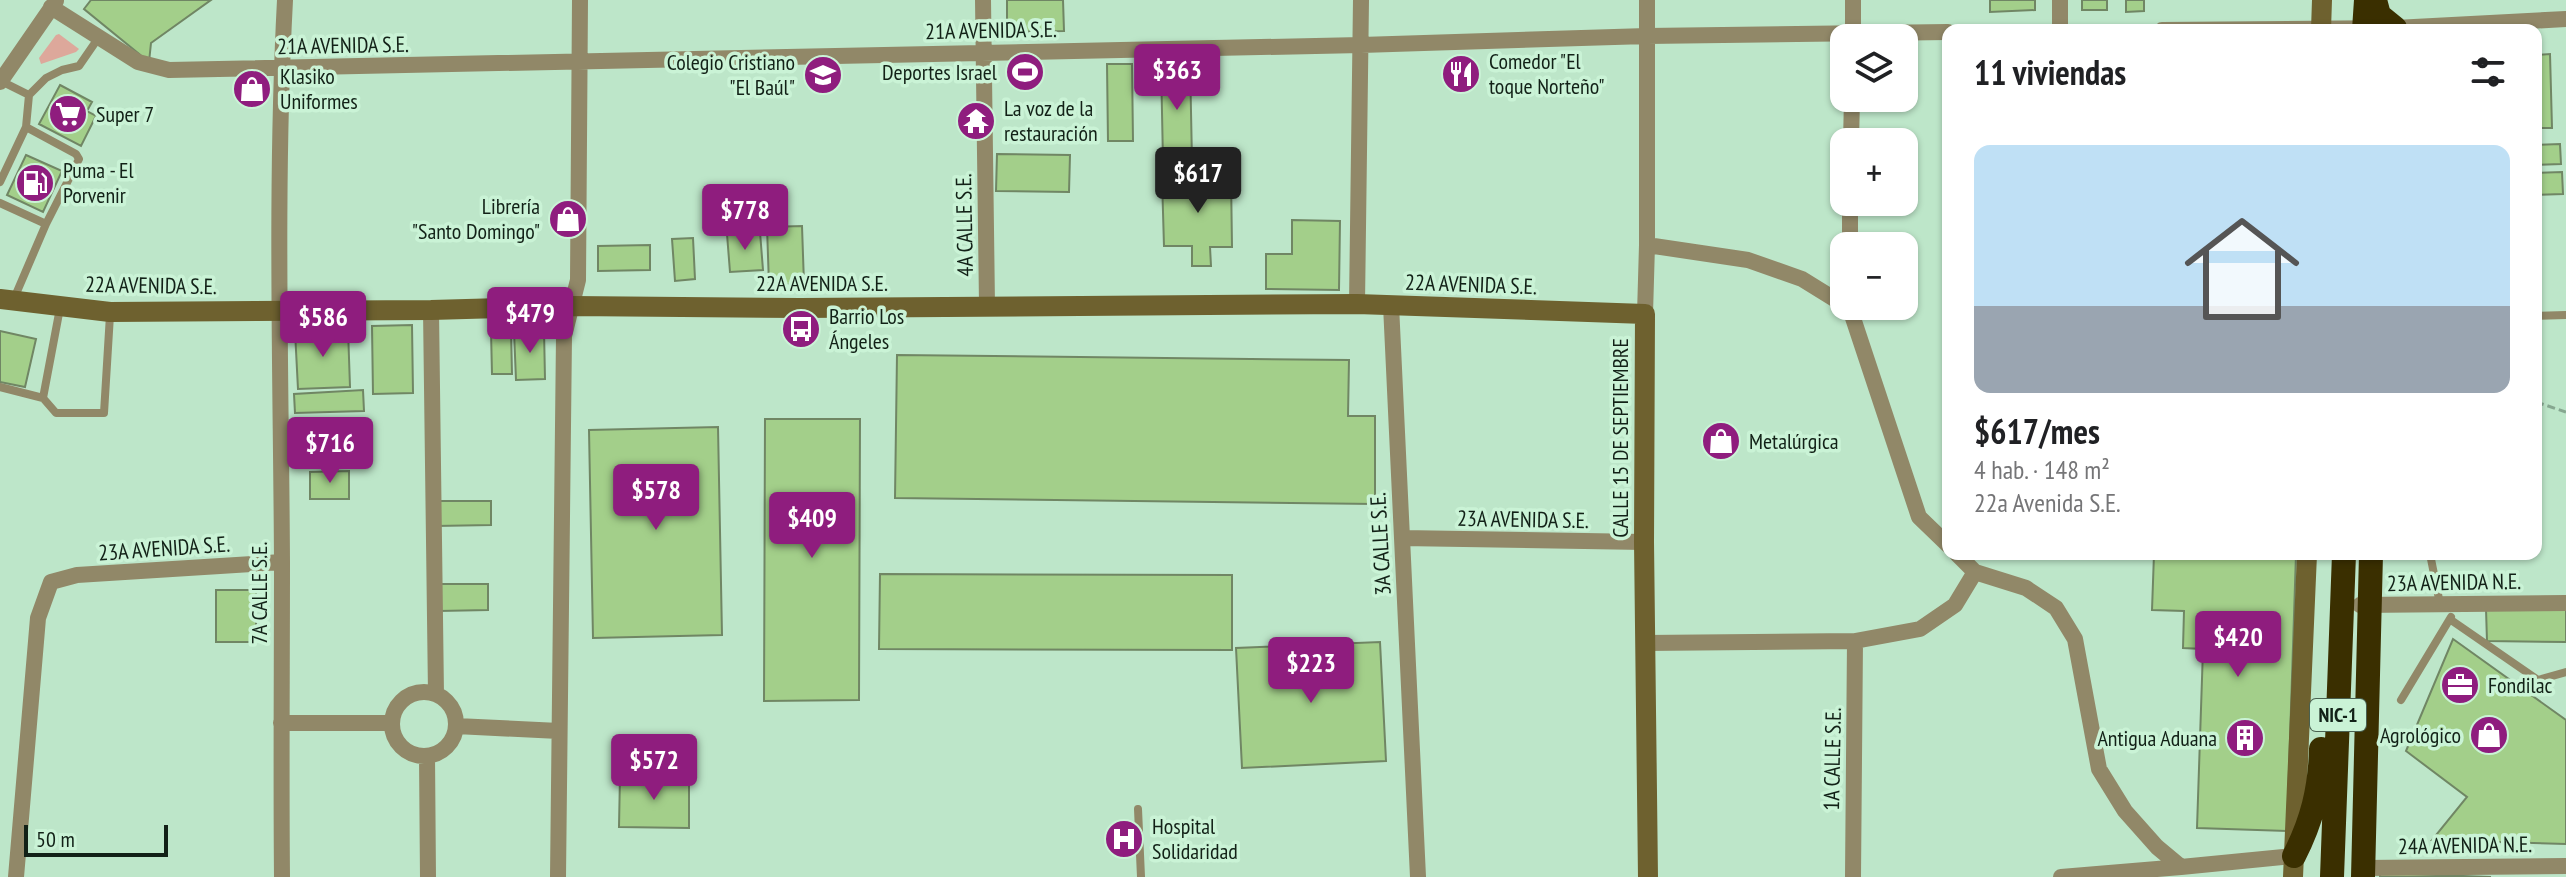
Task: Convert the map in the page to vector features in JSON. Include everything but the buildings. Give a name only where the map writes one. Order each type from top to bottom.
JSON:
[{"type":"highway","points":[[2365,24],[2366,0]]},
{"type":"highway","points":[[2375,0],[2379,15],[2389,24]]},
{"type":"highway","points":[[2395,24],[2396,0]]},
{"type":"highway","name":"NIC-1","points":[[2332,877],[2344,560]]},
{"type":"highway","name":"NIC-1","points":[[2364,873],[2371,560]]},
{"type":"highway","points":[[2293,867],[2308,827],[2320,774],[2326,653],[2342,606]]},
{"type":"street","name":"7A CALLE S.E.","points":[[282,877],[278,310],[281,68],[285,0]]},
{"type":"street","points":[[558,877],[564,336],[578,280],[580,0]]},
{"type":"street","name":"4A CALLE S.E.","points":[[983,0],[987,305]]},
{"type":"street","points":[[1357,304],[1361,0]]},
{"type":"street","name":"CALLE 15 DE SEPTIEMBRE","points":[[1647,0],[1644,542],[1648,877]]},
{"type":"street","points":[[1853,0],[1853,24]]},
{"type":"street","points":[[2060,0],[2060,24]]},
{"type":"street","points":[[2321,24],[2322,0]]},
{"type":"street","name":"21A AVENIDA S.E.","points":[[54,3],[138,62],[169,70],[1361,45],[1647,36],[1830,36]]},
{"type":"street","points":[[0,81],[54,3]]},
{"type":"street","points":[[2480,24],[2566,19]]},
{"type":"street","name":"21A AVENIDA S.E.","points":[[1918,33],[1942,32]]},
{"type":"street","points":[[1647,245],[1748,260],[1802,279],[1830,296]]},
{"type":"street","name":"22A AVENIDA S.E.","points":[[6,300],[110,312],[572,306],[800,308],[1357,304],[1645,314]]},
{"type":"street","name":"3A CALLE S.E.","points":[[1391,305],[1418,877]]},
{"type":"street","points":[[431,310],[436,694]]},
{"type":"street","points":[[1852,320],[1919,517],[1942,539]]},
{"type":"street","name":"23A AVENIDA S.E.","points":[[1402,538],[1644,542]]},
{"type":"street","points":[[1963,560],[1975,572],[2026,588],[2056,608],[2075,639],[2099,769],[2125,811],[2157,847],[2181,867]]},
{"type":"street","points":[[2061,877],[2181,867],[2293,867],[2307,560]]},
{"type":"street","name":"23A AVENIDA S.E.","points":[[16,877],[38,618],[51,582],[77,575],[282,562]]},
{"type":"street","points":[[1645,643],[1855,641],[1920,629],[1955,605],[1975,572]]},
{"type":"street","name":"23A AVENIDA N.E.","points":[[2342,606],[2447,609],[2566,603]]},
{"type":"street","name":"1A CALLE S.E.","points":[[1853,877],[1855,641]]},
{"type":"street","points":[[412,694],[436,694],[451,707],[456,726],[453,737],[438,753],[413,755],[394,736],[392,723],[395,711],[412,694]]},
{"type":"street","points":[[281,723],[392,723]]},
{"type":"street","points":[[456,726],[559,731]]},
{"type":"street","points":[[427,756],[428,877]]},
{"type":"street","name":"24A AVENIDA N.E.","points":[[2364,873],[2566,866]]},
{"type":"lane","points":[[0,182],[26,127],[29,95],[46,78],[79,66],[99,37]]},
{"type":"lane","points":[[0,81],[29,95]]},
{"type":"lane","points":[[6,300],[79,159],[76,154],[26,127]]},
{"type":"lane","points":[[0,203],[46,224]]},
{"type":"lane","points":[[43,398],[61,307]]},
{"type":"lane","points":[[0,387],[43,398],[56,413],[104,413],[110,312]]},
{"type":"lane","points":[[2542,316],[2566,315]]},
{"type":"lane","points":[[2432,560],[2447,609],[2538,680],[2566,672]]},
{"type":"lane","points":[[2401,700],[2447,609]]},
{"type":"lane","points":[[1138,809],[1141,877]]},
{"type":"path","points":[[2542,404],[2566,412]]},
{"type":"shaded area","points":[[59,34],[79,49],[41,64],[39,58]]},
{"type":"place","name":"Deportes Israel","points":[[1025,72]]},
{"type":"place","name":"Comedor \"El toque Norteño\"","points":[[1461,74]]},
{"type":"place","name":"Colegio Cristiano \"El Baúl\"","points":[[823,75]]},
{"type":"place","name":"Klasiko Uniformes","points":[[252,89]]},
{"type":"place","name":"Super 7","points":[[68,114]]},
{"type":"place","name":"La voz de la restauración","points":[[976,121]]},
{"type":"place","name":"Puma - El Porvenir","points":[[35,183]]},
{"type":"place","name":"Librería \"Santo Domingo\"","points":[[568,219]]},
{"type":"place","name":"Barrio Los Ángeles","points":[[801,329]]},
{"type":"place","name":"Metalúrgica","points":[[1721,441]]},
{"type":"place","name":"Fondilac","points":[[2460,685]]},
{"type":"place","name":"Agrológico","points":[[2489,735]]},
{"type":"place","name":"Antigua Aduana","points":[[2245,738]]},
{"type":"place","name":"Hospital Solidaridad","points":[[1124,839]]}]
